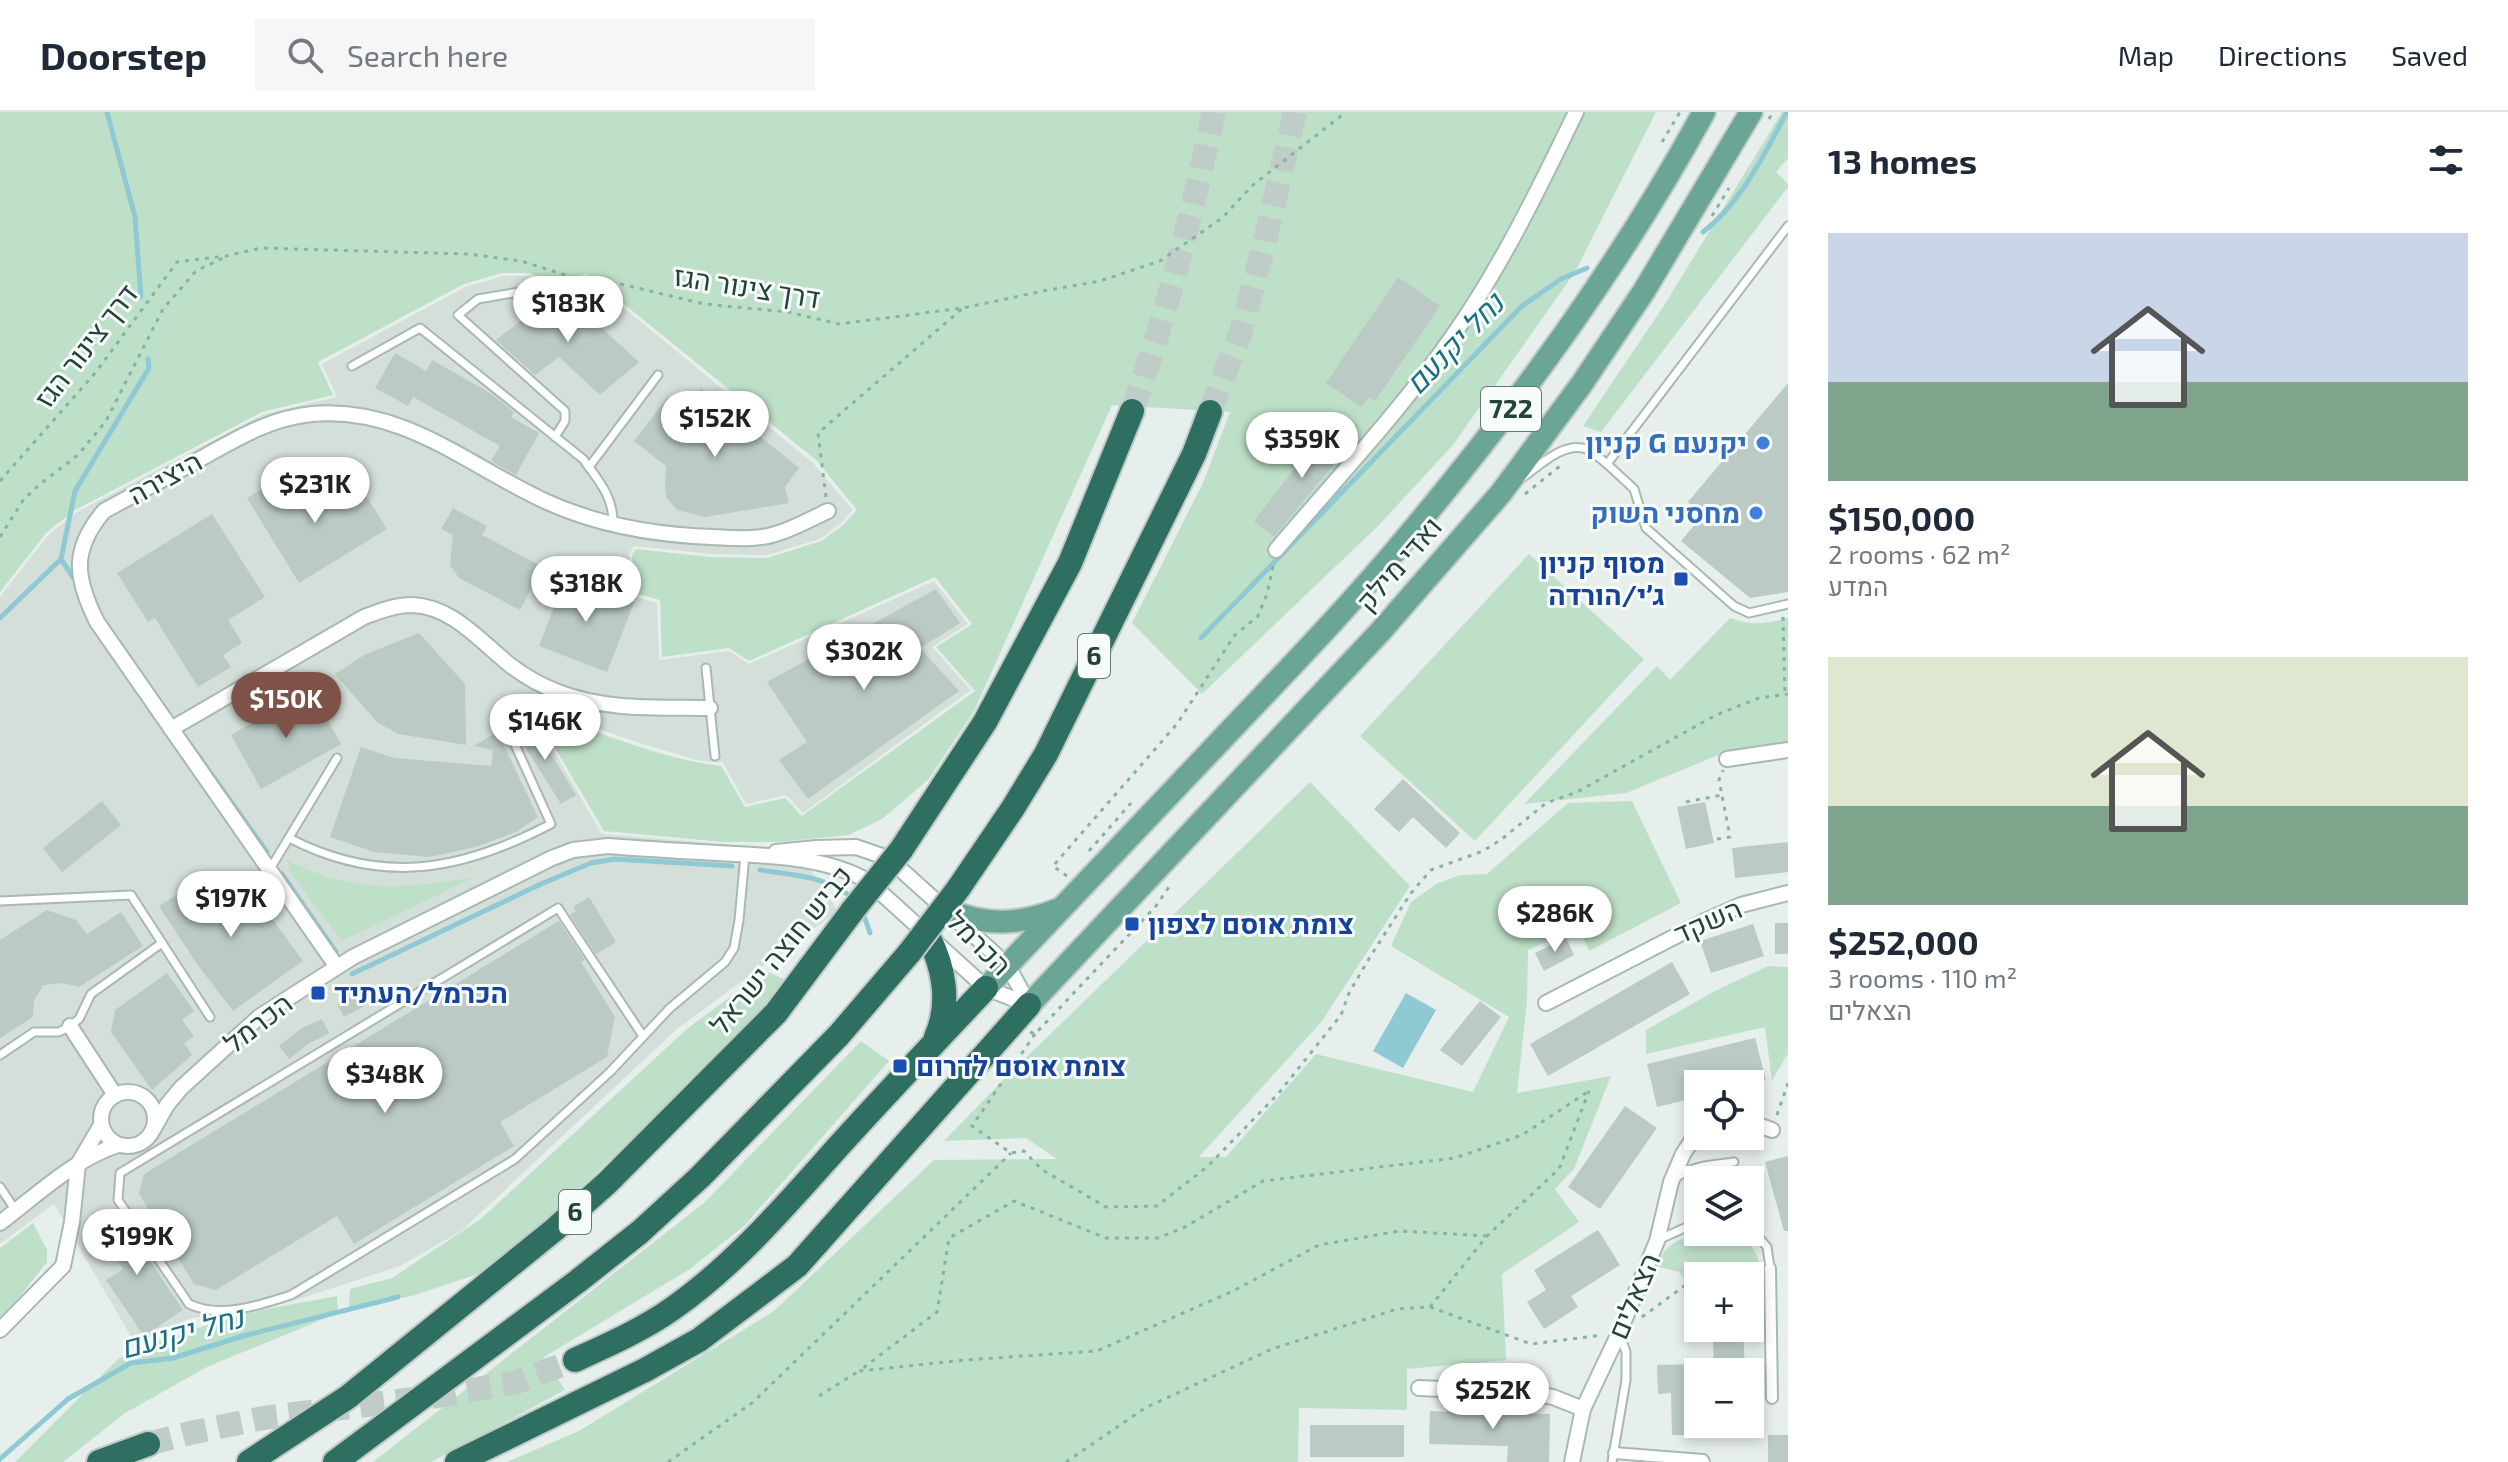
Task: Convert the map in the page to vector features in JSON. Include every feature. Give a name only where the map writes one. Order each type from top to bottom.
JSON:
[{"type":"highway","name":"כביש חוצה ישראל","points":[[249,1462],[348,1397],[554,1230],[607,1183],[776,1013],[901,850],[985,722],[1070,563],[1132,411]]},
{"type":"highway","name":"6","points":[[335,1462],[640,1232],[700,1177],[839,1035],[910,952],[952,900],[1046,754],[1194,454],[1210,412]]},
{"type":"highway","points":[[928,936],[940,961],[945,1002],[940,1030],[934,1043]]},
{"type":"highway","points":[[575,1360],[636,1331],[671,1310],[711,1279],[782,1210],[986,988]]},
{"type":"highway","points":[[457,1462],[645,1370],[699,1340],[797,1266],[1029,1005]]},
{"type":"highway","points":[[99,1462],[148,1444]]},
{"type":"main road","name":"ואדי מילק","points":[[986,988],[1297,659],[1405,539],[1508,413],[1573,322],[1642,216],[1704,112]]},
{"type":"main road","name":"ואדי מילק","points":[[1029,1005],[1380,632],[1501,493],[1581,385],[1644,291],[1751,112]]},
{"type":"main road","points":[[952,900],[982,922],[1002,923],[1044,916],[1062,909]]},
{"type":"street","points":[[1276,550],[1400,405],[1451,339],[1522,223],[1576,112]]},
{"type":"street","name":"היצירה","points":[[337,967],[97,622],[84,598],[79,553],[89,529],[104,511],[265,425],[312,414],[343,414],[409,428],[546,501],[613,525],[666,535],[734,538],[771,535],[828,511]]},
{"type":"street","points":[[171,729],[364,617],[388,608],[412,605],[431,608],[452,617],[513,668],[556,692],[595,705],[710,708]]},
{"type":"street","points":[[1727,759],[1788,750]]},
{"type":"street","name":"הכרמל","points":[[154,1128],[181,1088],[259,1017],[337,967],[512,877],[573,850],[608,846],[745,855],[817,863],[857,875],[868,881],[986,988],[1029,1005]]},
{"type":"street","name":"הכרמל","points":[[745,855],[839,847],[874,851],[952,900],[1008,966],[1029,1005]]},
{"type":"street","name":"השקד","points":[[1546,1003],[1705,921],[1741,905],[1788,893]]},
{"type":"street","points":[[70,1026],[115,1095]]},
{"type":"street","points":[[142,1096],[181,1088]]},
{"type":"street","points":[[133,1092],[142,1096],[154,1110],[154,1128],[142,1143],[128,1147],[118,1145],[104,1134],[101,1125],[103,1106],[115,1095],[133,1092]]},
{"type":"street","points":[[0,1330],[63,1266],[72,1222],[78,1164],[101,1125]]},
{"type":"street","points":[[1764,1127],[1772,1130]]},
{"type":"street","points":[[0,1223],[78,1164],[98,1151],[118,1145]]},
{"type":"street","name":"הצאלים","points":[[1572,1462],[1583,1409],[1657,1241],[1671,1182],[1686,1150]]},
{"type":"street","points":[[1770,1268],[1772,1398]]},
{"type":"street","points":[[1419,1388],[1530,1393],[1553,1397],[1583,1409]]},
{"type":"street","points":[[1613,1458],[1704,1462]]},
{"type":"lane","points":[[1607,464],[1788,226]]},
{"type":"lane","points":[[519,292],[478,299],[458,315],[565,411],[565,421],[555,437]]},
{"type":"lane","points":[[352,366],[420,328],[583,459],[614,507],[613,525]]},
{"type":"lane","points":[[589,467],[658,375]]},
{"type":"lane","points":[[1501,493],[1551,457],[1565,450],[1583,448],[1607,464],[1634,489],[1646,528],[1734,606],[1749,613],[1785,605]]},
{"type":"lane","points":[[706,668],[715,756]]},
{"type":"lane","points":[[289,838],[315,852],[380,867],[422,868],[469,859],[512,844],[551,824],[512,738]]},
{"type":"lane","points":[[270,870],[337,758]]},
{"type":"lane","points":[[643,1036],[558,908],[120,1173],[118,1200],[189,1304],[204,1311],[254,1307],[291,1295],[515,1159],[579,1102],[643,1036],[670,1008],[725,962],[734,948],[745,855]]},
{"type":"lane","points":[[0,901],[131,895],[210,1017]]},
{"type":"lane","points":[[0,1055],[34,1032],[59,1032],[70,1026],[79,1019],[91,994],[162,943]]},
{"type":"lane","points":[[1671,1182],[1683,1172],[1697,1167],[1734,1162]]},
{"type":"lane","points":[[0,1187],[16,1211]]},
{"type":"lane","points":[[1657,1241],[1684,1228]]},
{"type":"lane","points":[[1764,1243],[1770,1268]]},
{"type":"lane","points":[[1613,1458],[1626,1380],[1626,1352],[1619,1333]]},
{"type":"path","name":"דרך צינור הגז","points":[[0,481],[96,372],[177,262],[261,248],[468,254],[521,261],[581,280],[621,284],[704,304],[788,312],[839,324],[963,308],[1100,281],[1160,261],[1222,218],[1253,185],[1346,112]]},
{"type":"path","points":[[1662,142],[1680,112]]},
{"type":"path","points":[[0,537],[24,499],[78,455],[106,421],[163,309],[196,271],[226,256]]},
{"type":"path","points":[[828,511],[818,433],[963,308]]},
{"type":"path","points":[[1060,882],[1067,876],[1053,866],[1177,724],[1234,636],[1258,616],[1273,571],[1276,550]]},
{"type":"path","points":[[668,1462],[752,1403],[1011,1153],[1024,1151],[1041,1169],[1106,1207],[1157,1206],[1208,1166],[1278,1094],[1341,1015],[1349,993],[1370,957],[1411,893],[1431,870],[1483,851],[1546,803],[1577,792],[1716,715],[1759,698],[1786,694],[1785,605]]},
{"type":"path","points":[[1717,839],[1730,837],[1719,780],[1727,759]]},
{"type":"path","points":[[1686,802],[1722,795]]},
{"type":"path","points":[[1085,855],[1131,803]]},
{"type":"path","points":[[1011,1153],[972,1126],[1035,1034]]},
{"type":"path","points":[[1772,1130],[1788,1083]]},
{"type":"path","points":[[819,1396],[859,1371],[937,1312],[949,1238],[1014,1201],[1106,1238],[1158,1238],[1185,1227],[1263,1181],[1455,1158],[1522,1135],[1589,1091],[1559,1169],[1487,1236],[1430,1307]]},
{"type":"path","points":[[859,1371],[1097,1351],[1233,1291],[1319,1245],[1399,1231],[1487,1236]]},
{"type":"path","points":[[1066,1462],[1145,1408],[1272,1349],[1397,1309],[1430,1307],[1531,1344],[1619,1333],[1684,1286]]},
{"type":"shaded area","points":[[503,276],[528,276],[549,285],[586,277],[813,463],[853,510],[820,539],[767,555],[710,554],[634,546],[629,554],[631,595],[657,603],[659,660],[729,651],[749,664],[934,581],[968,624],[932,647],[971,690],[803,813],[786,795],[746,804],[723,763],[696,760],[527,705],[602,834],[798,850],[838,911],[678,1028],[461,1231],[400,1266],[299,1299],[190,1318],[137,1347],[54,1204],[0,1244],[0,597],[49,534],[77,512],[264,414],[337,397],[322,364],[465,287]]},
{"type":"green space","points":[[0,112],[1656,112],[1575,272],[1453,445],[1378,526],[1202,694],[1132,623],[1203,483],[1230,412],[1112,405],[974,711],[928,780],[882,819],[849,835],[779,842],[724,842],[604,831],[532,709],[649,750],[721,766],[745,807],[785,798],[802,816],[975,691],[936,647],[972,624],[935,577],[749,661],[729,648],[662,657],[660,600],[634,593],[632,555],[636,549],[710,557],[767,558],[821,541],[857,510],[816,460],[587,274],[549,282],[529,273],[502,273],[464,284],[318,362],[333,395],[262,412],[75,510],[47,532],[0,592]]},
{"type":"green space","points":[[1782,112],[1788,112],[1788,158],[1776,172],[1788,187],[1601,432],[1583,426],[1665,304]]},
{"type":"green space","points":[[1529,554],[1644,659],[1475,841],[1360,736]]},
{"type":"green space","points":[[1730,618],[1759,623],[1788,618],[1788,743],[1716,756],[1626,793],[1524,804],[1657,666],[1670,680]]},
{"type":"green space","points":[[1310,782],[1410,886],[1322,1021],[1199,1157],[1226,1157],[1316,1054],[1473,1092],[1509,1017],[1391,946],[1411,902],[1436,884],[1460,875],[1487,874],[1568,803],[1632,801],[1681,903],[1589,951],[1579,928],[1528,950],[1527,1001],[1517,1093],[1611,1076],[1574,1169],[1555,1189],[1579,1222],[1502,1274],[1506,1360],[1407,1369],[1407,1410],[1299,1408],[1298,1462],[507,1462],[579,1431],[774,1311],[934,1160],[1057,1159],[1026,1138],[944,1141]]},
{"type":"green space","points":[[287,860],[334,879],[379,886],[475,877],[342,941],[290,872]]},
{"type":"green space","points":[[1768,966],[1788,967],[1788,1053],[1772,1081],[1765,1027],[1646,1054],[1646,1030],[1715,991]]},
{"type":"green space","points":[[766,971],[788,981],[708,1069],[522,1242],[478,1274],[412,1296],[349,1307],[350,1289],[392,1278],[482,1218],[688,1028]]},
{"type":"green space","points":[[861,1041],[889,1061],[745,1225],[690,1269],[544,1357],[565,1390],[431,1462],[373,1462],[705,1202]]},
{"type":"green space","points":[[33,1223],[47,1250],[47,1262],[0,1322],[0,1248]]},
{"type":"green space","points":[[1684,1238],[1684,1246],[1751,1246],[1759,1262],[1684,1262],[1684,1279],[1679,1272],[1656,1266],[1675,1242]]},
{"type":"green space","points":[[337,1296],[338,1313],[207,1367],[125,1413],[63,1462],[15,1462],[118,1359],[162,1339],[250,1312]]},
{"type":"water","points":[[1406,993],[1436,1010],[1403,1068],[1373,1051]]},
{"type":"building","points":[[1398,277],[1440,306],[1375,401],[1369,397],[1361,407],[1326,383]]},
{"type":"building","points":[[560,290],[639,362],[600,395],[559,357],[535,375],[496,340]]},
{"type":"building","points":[[395,353],[426,371],[432,360],[490,393],[514,412],[511,417],[539,433],[516,475],[491,461],[500,446],[413,397],[408,406],[375,388]]},
{"type":"building","name":"קניון G יקנעם","points":[[1788,383],[1788,592],[1750,598],[1681,541],[1703,515],[1688,502]]},
{"type":"building","points":[[701,388],[799,468],[785,487],[789,503],[705,517],[677,510],[666,497],[666,466],[634,441],[668,397],[687,409]]},
{"type":"building","points":[[1333,425],[1346,431],[1347,444],[1328,460],[1334,464],[1274,537],[1254,521],[1326,428]]},
{"type":"building","points":[[284,475],[297,495],[310,486],[322,506],[359,484],[387,529],[299,583],[247,498]]},
{"type":"building","points":[[453,508],[487,526],[482,535],[543,567],[520,610],[459,578],[450,565],[453,535],[441,529]]},
{"type":"building","points":[[212,514],[265,597],[228,620],[242,643],[223,655],[231,667],[198,687],[155,618],[148,622],[117,573]]},
{"type":"building","points":[[566,576],[634,603],[607,672],[539,646]]},
{"type":"building","points":[[936,589],[960,623],[920,648],[959,691],[808,799],[779,760],[807,742],[767,682]]},
{"type":"building","points":[[419,633],[465,684],[466,745],[398,734],[377,722],[335,674],[364,655]]},
{"type":"building","points":[[310,690],[341,744],[261,789],[231,735]]},
{"type":"building","points":[[531,721],[576,795],[561,804],[515,731]]},
{"type":"building","points":[[496,729],[538,817],[516,832],[476,847],[429,857],[374,852],[330,837],[361,747],[394,758],[491,766],[493,750],[473,746],[496,733]]},
{"type":"building","points":[[1403,779],[1460,833],[1446,848],[1413,817],[1399,832],[1374,809]]},
{"type":"building","points":[[102,801],[121,825],[62,872],[43,848]]},
{"type":"building","points":[[1705,802],[1714,843],[1686,849],[1677,807]]},
{"type":"building","points":[[1788,842],[1788,872],[1735,878],[1732,848]]},
{"type":"building","points":[[250,882],[303,961],[233,1011],[159,906],[190,886]]},
{"type":"building","points":[[589,897],[616,942],[596,954],[570,915],[576,911],[573,907]]},
{"type":"building","points":[[47,910],[76,920],[87,934],[121,912],[143,946],[79,987],[62,983],[43,985],[34,1001],[33,1017],[0,1038],[0,940]]},
{"type":"building","points":[[559,921],[585,960],[581,962],[615,1017],[607,1057],[500,1122],[514,1146],[354,1244],[337,1216],[216,1290],[194,1284],[139,1194],[144,1174]]},
{"type":"building","points":[[1775,923],[1788,923],[1788,954],[1775,954]]},
{"type":"building","points":[[1753,924],[1764,956],[1711,973],[1700,941]]},
{"type":"building","points":[[1566,938],[1574,955],[1544,971],[1535,953]]},
{"type":"building","points":[[1672,962],[1690,994],[1548,1076],[1530,1044]]},
{"type":"building","points":[[167,973],[194,1011],[182,1020],[194,1036],[184,1043],[192,1055],[152,1090],[111,1032],[115,1010]]},
{"type":"building","points":[[370,986],[377,999],[344,1017],[337,1004]]},
{"type":"building","points":[[1480,1001],[1501,1017],[1462,1066],[1440,1050]]},
{"type":"building","points":[[322,1019],[329,1033],[289,1059],[279,1046],[302,1028]]},
{"type":"building","points":[[1755,1038],[1763,1070],[1684,1070],[1684,1100],[1657,1107],[1647,1064]]},
{"type":"building","points":[[1625,1106],[1657,1128],[1600,1209],[1568,1187]]},
{"type":"building","points":[[1788,1156],[1788,1231],[1784,1231],[1765,1162]]},
{"type":"building","points":[[115,1209],[183,1310],[144,1336],[106,1280],[123,1269],[93,1224]]},
{"type":"building","points":[[1598,1230],[1620,1265],[1571,1296],[1578,1307],[1544,1329],[1527,1302],[1546,1290],[1534,1270]]},
{"type":"building","points":[[1713,1342],[1744,1342],[1744,1358],[1714,1358]]},
{"type":"building","points":[[1684,1364],[1684,1435],[1672,1435],[1671,1393],[1658,1394],[1657,1365]]},
{"type":"building","points":[[1448,1399],[1476,1401],[1476,1412],[1550,1414],[1549,1462],[1507,1462],[1508,1446],[1429,1444],[1430,1411],[1447,1412]]},
{"type":"building","points":[[1310,1425],[1404,1425],[1404,1457],[1310,1457]]},
{"type":"building","points":[[1768,1435],[1788,1435],[1788,1462],[1768,1462]]},
{"type":"waterway","points":[[107,112],[135,217],[141,297]]},
{"type":"waterway","name":"נחל יקנעם","points":[[1703,232],[1741,192],[1787,112]]},
{"type":"waterway","name":"נחל יקנעם","points":[[1201,638],[1522,306],[1561,279],[1587,268]]},
{"type":"waterway","points":[[73,577],[61,559],[75,491],[149,368],[148,359]]},
{"type":"waterway","points":[[0,618],[61,559]]},
{"type":"waterway","points":[[185,737],[267,852]]},
{"type":"waterway","points":[[352,974],[591,863],[615,859],[732,866]]},
{"type":"waterway","points":[[760,870],[821,881],[853,899]]},
{"type":"waterway","points":[[282,874],[336,952]]},
{"type":"waterway","points":[[862,910],[870,933]]},
{"type":"waterway","name":"נחל יקנעם","points":[[0,1459],[68,1399],[131,1363],[173,1358],[243,1336],[398,1297]]},
{"type":"tunnel","points":[[1132,411],[1178,263],[1214,112]]},
{"type":"tunnel","points":[[1210,412],[1241,331],[1295,112]]},
{"type":"tunnel","points":[[148,1444],[263,1418],[438,1396],[517,1382],[575,1360]]},
{"type":"place","name":"קניון G יקנעם","points":[[1763,443]]},
{"type":"place","name":"מחסני השוק","points":[[1756,513]]},
{"type":"place","name":"מסוף קניון ג׳י/הורדה","points":[[1681,579]]},
{"type":"place","name":"צומת אוסם לצפון","points":[[1132,924]]},
{"type":"place","name":"הכרמל/העתיד","points":[[318,993]]},
{"type":"place","name":"צומת אוסם לדרום","points":[[900,1066]]}]
